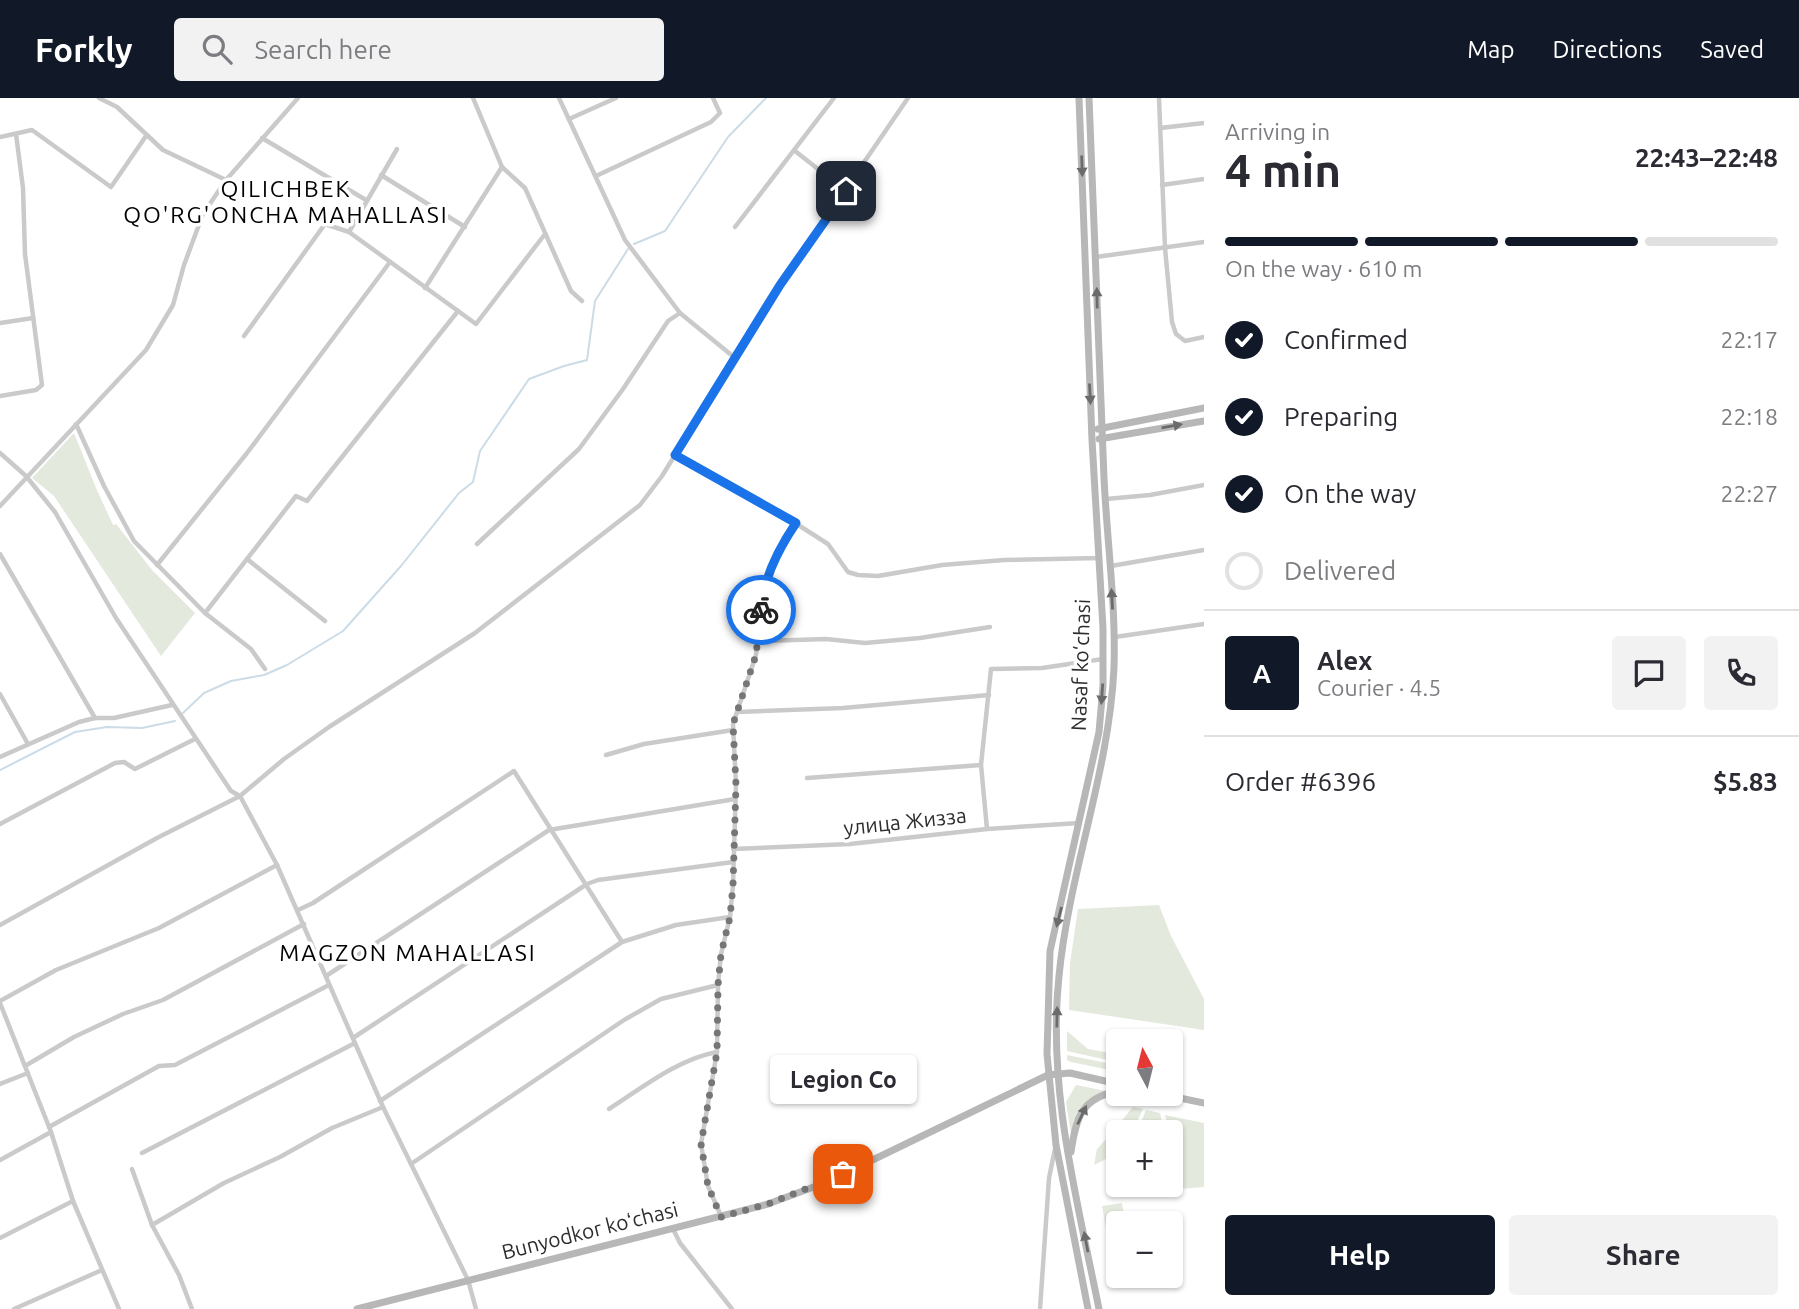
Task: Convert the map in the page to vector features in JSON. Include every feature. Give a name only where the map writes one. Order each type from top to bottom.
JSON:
[{"type":"main road","name":"Nasaf ko‘chasi","points":[[1079,98],[1091,430],[1100,558],[1103,659],[1098,732],[1050,951],[1047,1004],[1048,1075],[1056,1145],[1088,1309]]},
{"type":"main road","name":"Nasaf ko‘chasi","points":[[1089,98],[1102,439],[1114,638],[1106,741],[1061,954],[1056,1073],[1069,1160],[1099,1309]]},
{"type":"main road","points":[[1091,430],[1204,408]]},
{"type":"main road","points":[[1092,440],[1204,421]]},
{"type":"main road","points":[[1056,1073],[1070,1073],[1106,1081]]},
{"type":"main road","name":"Bunyodkor koʻchasi","points":[[357,1309],[768,1204],[827,1182],[1056,1073]]},
{"type":"main road","points":[[1069,1160],[1080,1115],[1087,1104],[1106,1093]]},
{"type":"main road","points":[[1183,1099],[1204,1103]]},
{"type":"street","points":[[100,98],[117,107],[163,150],[226,180]]},
{"type":"street","points":[[0,506],[146,350],[173,305],[203,214],[226,180],[298,98]]},
{"type":"street","points":[[473,98],[502,167],[525,188],[571,291],[582,301]]},
{"type":"street","points":[[559,98],[625,240],[680,313],[735,358]]},
{"type":"street","points":[[569,119],[616,98]]},
{"type":"street","points":[[596,176],[712,122],[719,113],[713,98]]},
{"type":"street","points":[[735,227],[834,98]]},
{"type":"street","points":[[0,925],[156,838],[240,796],[284,759],[329,727],[475,633],[640,505],[675,455],[780,285],[908,98]]},
{"type":"street","points":[[1159,98],[1165,248],[1172,322],[1177,334],[1185,341],[1204,337]]},
{"type":"street","points":[[1160,128],[1204,123]]},
{"type":"street","points":[[0,137],[32,130],[111,187],[146,136]]},
{"type":"street","points":[[0,396],[36,390],[42,385],[25,254],[23,188],[16,134]]},
{"type":"street","points":[[262,138],[366,200]]},
{"type":"street","points":[[349,232],[397,149]]},
{"type":"street","points":[[795,151],[846,191]]},
{"type":"street","points":[[425,288],[502,167]]},
{"type":"street","points":[[381,175],[464,227]]},
{"type":"street","points":[[1162,185],[1204,179]]},
{"type":"street","points":[[244,336],[324,224],[349,232],[477,324],[545,234]]},
{"type":"street","points":[[1096,257],[1204,242]]},
{"type":"street","points":[[157,565],[247,453],[390,262]]},
{"type":"street","points":[[205,613],[296,496],[307,501],[458,311]]},
{"type":"street","points":[[477,544],[579,449],[668,321],[680,313]]},
{"type":"street","points":[[0,323],[33,318]]},
{"type":"street","points":[[76,424],[104,486],[134,541],[205,613],[251,649],[265,669]]},
{"type":"street","points":[[0,453],[26,476],[55,512],[116,618],[172,705],[231,791],[240,796],[298,910],[382,1104],[468,1280],[476,1309]]},
{"type":"street","points":[[675,455],[796,523],[828,544],[848,572],[858,575],[878,576],[942,565],[1004,560],[1100,558]]},
{"type":"street","points":[[1105,499],[1150,495],[1204,485]]},
{"type":"street","points":[[721,1217],[708,1186],[701,1144],[717,1052],[721,954],[730,917],[735,799],[733,730],[759,641],[762,594],[784,541],[796,523]]},
{"type":"street","points":[[1110,566],[1204,551]]},
{"type":"street","points":[[0,554],[95,718]]},
{"type":"street","points":[[247,559],[325,621]]},
{"type":"street","points":[[1114,638],[1204,624]]},
{"type":"street","points":[[759,641],[826,639],[865,643],[920,638],[990,626]]},
{"type":"street","points":[[987,829],[981,765],[991,669],[1042,668],[1103,659]]},
{"type":"street","points":[[0,694],[28,744]]},
{"type":"street","points":[[737,712],[843,708],[989,695]]},
{"type":"street","points":[[0,757],[95,718],[114,718],[172,705]]},
{"type":"street","points":[[606,755],[643,744],[733,730]]},
{"type":"street","points":[[0,824],[115,763],[124,762],[135,769],[195,739]]},
{"type":"street","points":[[807,778],[981,765]]},
{"type":"street","points":[[298,910],[313,903],[513,771],[622,942]]},
{"type":"street","points":[[326,976],[549,830],[735,799]]},
{"type":"street","name":"улица Жизза","points":[[733,849],[850,844],[987,829],[1080,823]]},
{"type":"street","points":[[142,1153],[354,1040],[587,884],[598,880],[733,862]]},
{"type":"street","points":[[119,1309],[73,1201],[50,1129],[0,1002],[57,970],[159,928],[276,865]]},
{"type":"street","points":[[152,1226],[223,1183],[382,1104],[622,942],[676,925],[730,917]]},
{"type":"street","points":[[25,1066],[74,1037],[123,1014],[163,1000],[304,924]]},
{"type":"street","points":[[0,1160],[159,1066],[175,1065],[329,985]]},
{"type":"street","points":[[411,1164],[624,1020],[662,999],[718,985]]},
{"type":"street","points":[[609,1109],[661,1075],[705,1054],[717,1052]]},
{"type":"street","points":[[0,1084],[28,1073]]},
{"type":"street","points":[[1040,1309],[1049,1178],[1056,1145]]},
{"type":"street","points":[[132,1169],[152,1226],[178,1275],[192,1309]]},
{"type":"street","points":[[0,1238],[73,1201]]},
{"type":"street","points":[[673,1228],[680,1243],[733,1309]]},
{"type":"street","points":[[14,1309],[102,1270]]},
{"type":"shaded area","points":[[74,433],[113,525],[116,524],[152,570],[195,613],[161,656],[54,496],[32,478]]},
{"type":"shaded area","points":[[1159,905],[1171,936],[1204,999],[1204,1030],[1069,1010],[1070,963],[1078,909]]},
{"type":"shaded area","points":[[1067,1031],[1088,1049],[1106,1052],[1106,1060],[1067,1051]]},
{"type":"shaded area","points":[[1067,1055],[1106,1063],[1106,1069],[1071,1062],[1067,1060]]},
{"type":"shaded area","points":[[1076,1085],[1106,1091],[1083,1107],[1071,1134],[1066,1102]]},
{"type":"shaded area","points":[[1133,1107],[1143,1109],[1138,1120],[1122,1120]]},
{"type":"shaded area","points":[[1146,1110],[1160,1113],[1161,1120],[1142,1120]]},
{"type":"shaded area","points":[[1165,1115],[1204,1123],[1204,1187],[1183,1189],[1183,1120],[1166,1120]]},
{"type":"shaded area","points":[[1106,1139],[1106,1159],[1094,1165],[1097,1149]]},
{"type":"shaded area","points":[[1122,1203],[1123,1211],[1106,1211],[1106,1228],[1102,1206]]},
{"type":"waterway","points":[[634,244],[665,231],[728,137],[766,98]]},
{"type":"waterway","points":[[183,713],[204,693],[231,681],[264,675],[287,665],[343,631],[401,566],[459,493],[473,482],[480,451],[529,379],[587,360],[595,301],[628,249]]},
{"type":"waterway","points":[[0,770],[75,732],[107,727],[142,728],[175,721]]},
{"type":"way so far","points":[[761,610],[756,655],[733,724],[736,785],[733,885],[730,917],[721,954],[717,1052],[701,1144],[703,1167],[721,1217],[768,1204],[843,1174]]},
{"type":"place","name":"Legion Co","points":[[843,1174]]},
{"type":"district","name":"QILICHBEK QO'RG'ONCHA MAHALLASI","points":[[286,202]]},
{"type":"district","name":"MAGZON MAHALLASI","points":[[408,953]]},
{"type":"route","points":[[761,610],[762,594],[784,541],[796,523],[675,455],[780,285],[846,191]]}]
